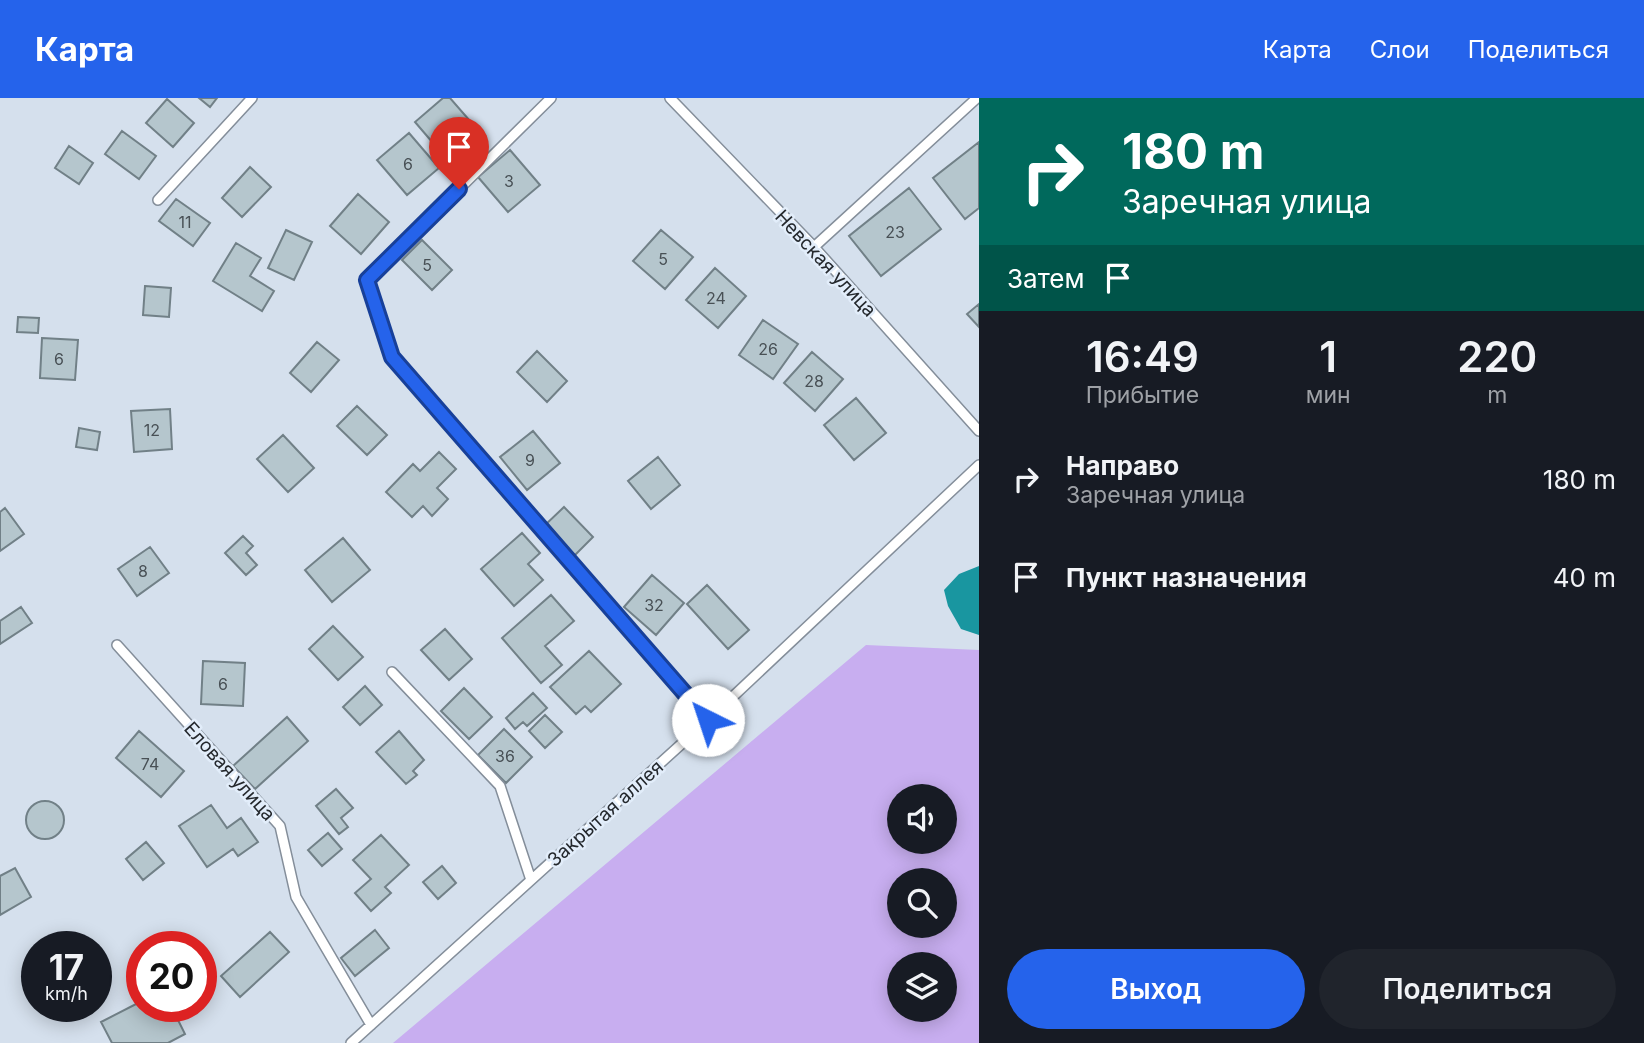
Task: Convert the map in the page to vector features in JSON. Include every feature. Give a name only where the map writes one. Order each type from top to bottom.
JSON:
[{"type":"lane","points":[[158,200],[253,98]]},
{"type":"lane","points":[[551,98],[367,280],[392,357],[708,720]]},
{"type":"lane","name":"Невская улица","points":[[670,98],[814,247],[979,431]]},
{"type":"lane","points":[[814,247],[977,98]]},
{"type":"lane","name":"Закрытая аллея","points":[[351,1043],[708,720],[979,465]]},
{"type":"lane","name":"Еловая улица","points":[[117,645],[280,825],[296,897],[371,1025]]},
{"type":"lane","points":[[392,672],[499,786],[531,880]]},
{"type":"shaded area","points":[[866,645],[979,650],[979,1043],[393,1043]]},
{"type":"water","points":[[979,566],[979,635],[961,629],[948,606],[944,590],[959,574]]},
{"type":"building","points":[[199,98],[217,98],[210,107]]},
{"type":"building","points":[[443,98],[450,98],[477,129],[445,157],[415,122]]},
{"type":"building","points":[[167,99],[194,123],[173,147],[146,123]]},
{"type":"building","points":[[122,131],[156,156],[139,179],[105,154]]},
{"type":"building","points":[[409,133],[439,168],[407,195],[377,160]]},
{"type":"building","points":[[979,142],[979,208],[965,219],[933,178]]},
{"type":"building","points":[[69,146],[93,163],[79,184],[55,168]]},
{"type":"building","points":[[510,150],[540,185],[508,212],[478,177]]},
{"type":"building","points":[[250,167],[271,187],[242,217],[222,198]]},
{"type":"building","points":[[909,188],[941,229],[881,276],[849,236]]},
{"type":"building","points":[[358,194],[389,222],[361,254],[330,226]]},
{"type":"building","points":[[176,199],[210,223],[193,246],[159,221]]},
{"type":"building","points":[[286,230],[312,242],[294,280],[268,268]]},
{"type":"building","points":[[661,230],[693,257],[665,289],[633,261]]},
{"type":"building","points":[[422,240],[452,270],[432,290],[402,260]]},
{"type":"building","points":[[236,243],[261,258],[250,276],[274,291],[262,311],[213,281]]},
{"type":"building","points":[[715,268],[746,296],[718,328],[686,300]]},
{"type":"building","points":[[145,286],[171,288],[169,317],[143,315]]},
{"type":"building","points":[[979,304],[979,327],[967,314]]},
{"type":"building","points":[[18,317],[39,318],[38,333],[17,332]]},
{"type":"building","points":[[763,320],[798,344],[773,379],[739,355]]},
{"type":"building","points":[[42,338],[78,340],[75,380],[40,378]]},
{"type":"building","points":[[317,342],[339,360],[311,392],[290,373]]},
{"type":"building","points":[[537,351],[567,381],[547,402],[517,372]]},
{"type":"building","points":[[812,352],[843,379],[815,411],[784,383]]},
{"type":"building","points":[[856,398],[886,433],[854,460],[824,425]]},
{"type":"building","points":[[357,406],[387,435],[367,455],[337,426]]},
{"type":"building","points":[[170,409],[172,449],[134,452],[131,411]]},
{"type":"building","points":[[79,428],[100,432],[97,450],[76,447]]},
{"type":"building","points":[[533,431],[560,463],[527,490],[500,457]]},
{"type":"building","points":[[283,435],[314,468],[288,492],[257,459]]},
{"type":"building","points":[[439,452],[456,469],[437,488],[448,499],[432,516],[423,506],[412,517],[386,492],[413,464],[420,471]]},
{"type":"building","points":[[658,457],[680,485],[651,509],[628,481]]},
{"type":"building","points":[[564,507],[593,537],[573,557],[543,527]]},
{"type":"building","points":[[5,508],[24,534],[0,551],[0,512]]},
{"type":"building","points":[[522,533],[540,553],[528,564],[543,580],[514,606],[481,569]]},
{"type":"building","points":[[243,536],[253,546],[246,553],[257,565],[246,575],[225,553]]},
{"type":"building","points":[[343,538],[370,570],[332,602],[305,570]]},
{"type":"building","points":[[150,547],[169,573],[137,596],[118,569]]},
{"type":"building","points":[[652,575],[684,603],[656,635],[624,607]]},
{"type":"building","points":[[707,585],[749,630],[728,649],[687,604]]},
{"type":"building","points":[[551,595],[574,621],[545,646],[562,665],[541,683],[502,638]]},
{"type":"building","points":[[21,607],[32,623],[0,644],[0,621]]},
{"type":"building","points":[[333,626],[363,657],[338,680],[309,649]]},
{"type":"building","points":[[445,629],[472,659],[449,680],[421,650]]},
{"type":"building","points":[[589,651],[621,684],[591,712],[585,706],[576,714],[550,687]]},
{"type":"building","points":[[203,661],[245,663],[243,706],[201,704]]},
{"type":"building","points":[[365,686],[382,705],[360,725],[343,707]]},
{"type":"building","points":[[464,688],[492,717],[469,739],[441,711]]},
{"type":"building","points":[[533,693],[547,708],[527,726],[523,722],[515,729],[506,718]]},
{"type":"building","points":[[545,715],[562,732],[545,748],[529,731]]},
{"type":"building","points":[[287,717],[308,741],[255,789],[233,766]]},
{"type":"building","points":[[504,729],[532,757],[506,783],[478,755]]},
{"type":"building","points":[[139,731],[184,771],[161,797],[116,758]]},
{"type":"building","points":[[399,731],[424,760],[413,771],[417,775],[406,784],[376,752]]},
{"type":"building","points":[[336,789],[353,808],[341,818],[348,827],[339,834],[316,806]]},
{"type":"building","points":[[45,801],[58,807],[64,820],[58,833],[45,839],[32,833],[26,820],[32,807]]},
{"type":"building","points":[[211,805],[227,828],[241,818],[258,842],[238,856],[233,849],[207,867],[179,826]]},
{"type":"building","points":[[328,833],[342,849],[322,866],[308,850]]},
{"type":"building","points":[[381,835],[409,865],[385,887],[391,893],[371,911],[355,893],[371,879],[353,860]]},
{"type":"building","points":[[146,842],[164,863],[143,880],[126,859]]},
{"type":"building","points":[[442,866],[456,883],[438,899],[423,882]]},
{"type":"building","points":[[15,868],[31,897],[0,915],[0,876]]},
{"type":"building","points":[[375,930],[389,948],[355,976],[341,958]]},
{"type":"building","points":[[270,932],[289,952],[240,997],[221,976]]},
{"type":"building","points":[[126,1009],[126,1022],[179,1022],[185,1034],[168,1043],[112,1043],[101,1022],[112,1022],[112,1016]]},
{"type":"route","points":[[459,189],[367,280],[392,357],[708,720]]}]
